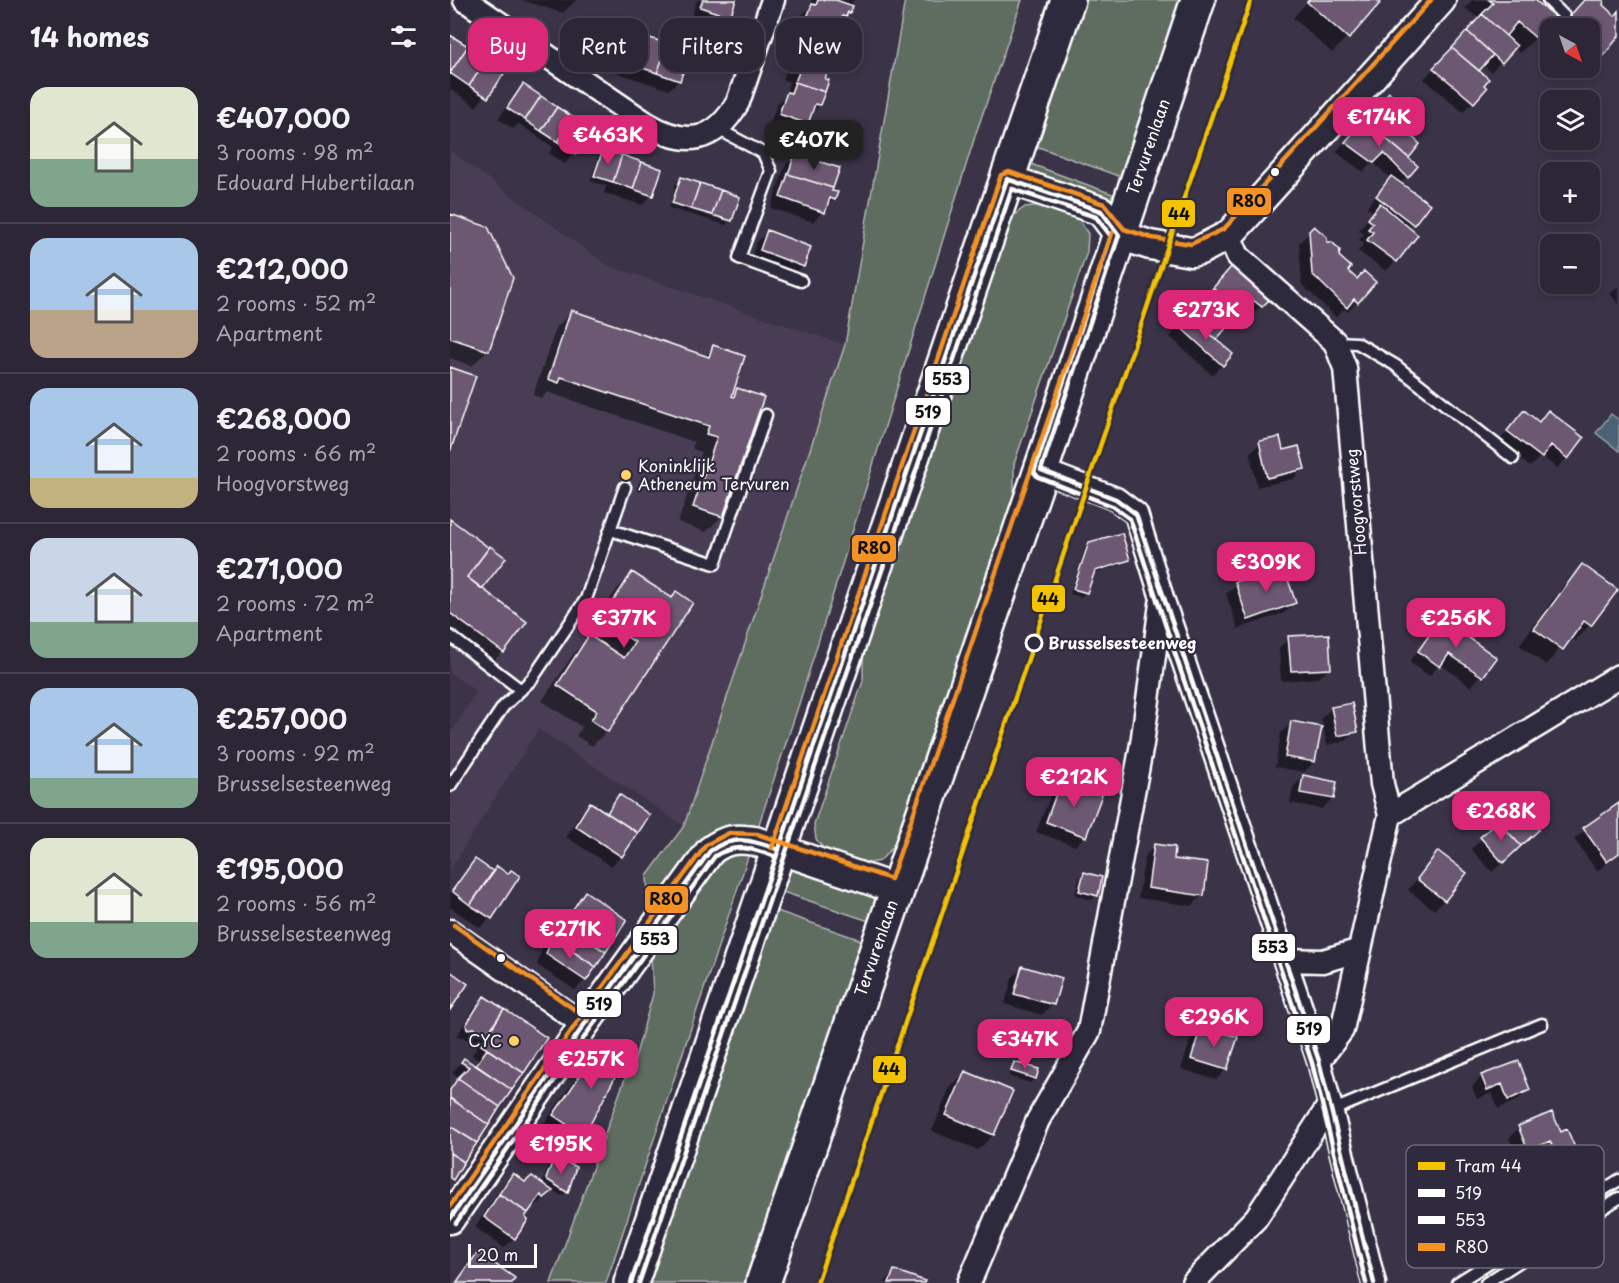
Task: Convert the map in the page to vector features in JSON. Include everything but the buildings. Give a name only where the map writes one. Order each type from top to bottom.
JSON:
[{"type":"main road","points":[[631,1283],[1068,0]]},
{"type":"main road","name":"Tervurenlaan","points":[[763,1283],[1041,470],[1198,0]]},
{"type":"street","points":[[465,0],[664,134],[686,139],[703,137],[718,129],[730,117],[738,102],[773,0]]},
{"type":"street","points":[[1007,179],[1101,211],[1119,235],[1150,245],[1191,252],[1200,250],[1229,235],[1441,0]]},
{"type":"street","name":"Hoogvorstweg","points":[[1229,235],[1238,256],[1335,342],[1345,368],[1382,784],[1390,815],[1342,1030],[1318,1061]]},
{"type":"street","points":[[1041,470],[1116,499],[1136,514],[1162,598],[1318,1061],[1374,1283]]},
{"type":"street","points":[[969,1283],[1038,1120],[1089,1031],[1142,744],[1162,598]]},
{"type":"street","points":[[1390,815],[1619,676]]},
{"type":"street","points":[[450,1219],[584,1025],[710,851],[722,842],[733,839],[755,841],[896,889]]},
{"type":"street","points":[[450,931],[584,1025]]},
{"type":"street","points":[[1285,960],[1323,961],[1360,950]]},
{"type":"street","points":[[1193,1283],[1256,1218],[1331,1108]]},
{"type":"lane","points":[[1548,0],[1564,18]]},
{"type":"lane","points":[[718,129],[763,153],[771,171],[740,258],[801,281]]},
{"type":"lane","points":[[1335,342],[1357,343],[1395,365],[1513,458]]},
{"type":"lane","points":[[612,530],[715,564],[766,415]]},
{"type":"lane","points":[[450,786],[503,706],[532,679],[586,600],[625,488]]},
{"type":"lane","points":[[450,636],[520,690]]},
{"type":"lane","points":[[1331,1108],[1542,1024]]},
{"type":"lane","points":[[1604,1190],[1619,1180]]},
{"type":"lane","points":[[1604,1208],[1619,1198]]},
{"type":"lane","points":[[1457,1283],[1481,1268]]},
{"type":"lane","points":[[1486,1283],[1509,1268]]},
{"type":"shaded area","name":"Koninklijk Atheneum Tervuren","points":[[450,151],[607,265],[845,345],[684,826],[538,729],[450,870],[450,734],[477,692],[450,673]]},
{"type":"green space","points":[[905,0],[1022,0],[976,133],[798,707],[606,1283],[551,1283],[628,1070],[635,1058],[653,994],[647,876],[684,826],[845,345]]},
{"type":"green space","points":[[1082,0],[1181,0],[1121,177],[1033,145]]},
{"type":"green space","points":[[1028,163],[1115,195],[1108,199],[1037,175],[1028,170]]},
{"type":"green space","points":[[1042,205],[1079,219],[1088,234],[1087,252],[1014,464],[1014,498],[897,842],[880,861],[866,864],[825,851],[816,839],[814,824],[863,681],[863,650],[1009,219],[1025,207]]},
{"type":"green space","points":[[794,869],[871,895],[876,901],[869,921],[780,891],[787,874]]},
{"type":"green space","points":[[774,910],[864,941],[748,1283],[647,1283]]},
{"type":"water","points":[[1611,414],[1619,420],[1619,451],[1596,433]]},
{"type":"tram line","name":"44","points":[[817,1283],[1251,0]]},
{"type":"transit line","name":"R80","points":[[772,848],[1001,175],[1009,172],[1104,204],[1124,229],[1152,238],[1191,244],[1224,229],[1431,0]]},
{"type":"transit line","name":"519","points":[[631,1283],[1007,179],[1101,211],[1119,235],[1041,470],[1116,499],[1136,514],[1319,1061],[1374,1283]]},
{"type":"transit line","name":"553","points":[[639,1283],[1012,189],[1096,217],[1111,236],[1034,472],[1038,477],[1112,506],[1130,519],[1312,1063],[1366,1283]]},
{"type":"transit line","name":"R80","points":[[450,1206],[578,1021],[706,845],[729,833],[757,834],[891,879],[1112,233]]},
{"type":"transit line","name":"519","points":[[450,1219],[584,1025],[710,851],[727,842],[744,840],[779,850]]},
{"type":"transit line","name":"553","points":[[456,1223],[590,1029],[715,856],[731,849],[745,848],[776,857]]},
{"type":"transit line","name":"R80","points":[[454,925],[588,1019]]},
{"type":"place","name":"Koninklijk Atheneum Tervuren","points":[[626,475]]},
{"type":"place","name":"Brusselsesteenweg","points":[[1034,643]]},
{"type":"place","name":"CYC","points":[[514,1041]]}]
